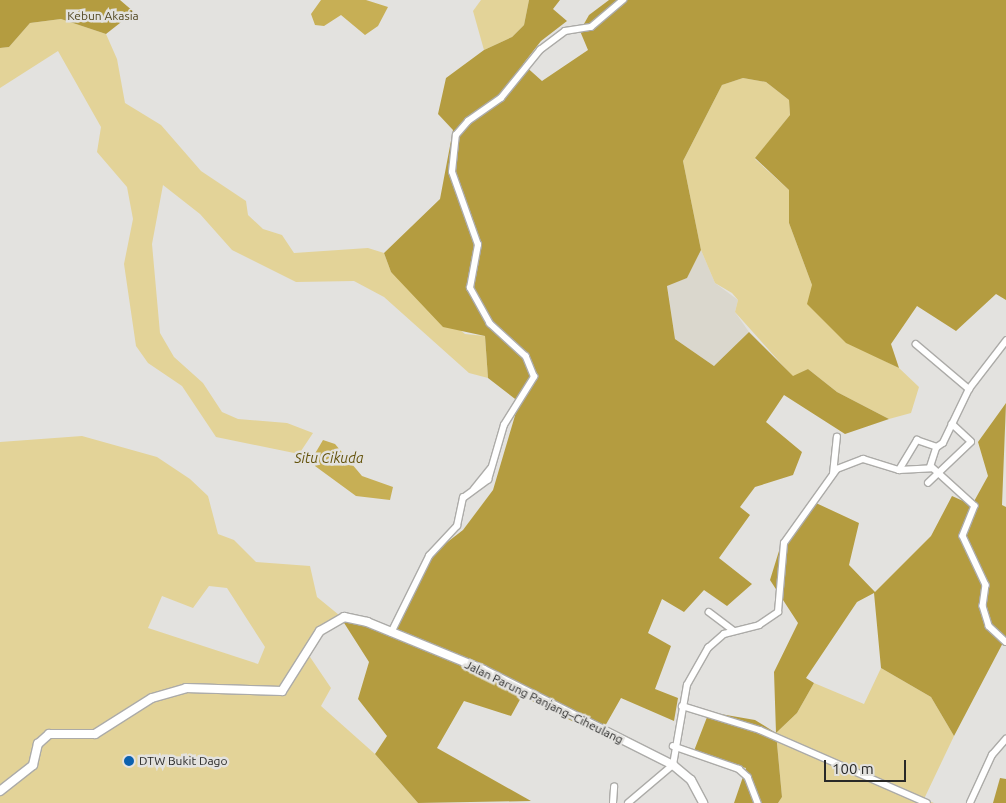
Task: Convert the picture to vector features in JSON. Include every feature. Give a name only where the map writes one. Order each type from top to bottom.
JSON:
[{"type":"street","points":[[391,633],[429,556],[452,533],[463,498],[474,489],[484,487],[504,425],[534,371],[490,324],[471,294],[469,278],[478,245],[452,172],[456,135],[468,121],[501,98],[540,50],[565,31],[591,27],[623,0]]},
{"type":"street","points":[[932,468],[937,447],[952,424],[969,389],[1006,341]]},
{"type":"street","points":[[916,344],[969,389]]},
{"type":"street","points":[[928,483],[971,442],[952,424]]},
{"type":"street","points":[[833,474],[837,437]]},
{"type":"street","points":[[899,470],[917,440],[937,447]]},
{"type":"street","points":[[628,803],[673,765],[674,746],[682,706],[694,670],[708,648],[734,631],[759,625],[778,612],[784,543],[833,474],[841,466],[862,459],[899,470],[932,468],[975,506],[963,536],[986,585],[983,606],[989,626],[1006,642]]},
{"type":"street","points":[[709,612],[734,631]]},
{"type":"street","name":"Jalan Parung Panjang–Ciheulang","points":[[0,791],[33,765],[38,744],[49,734],[95,734],[152,698],[186,688],[282,691],[320,631],[335,620],[354,617],[484,670],[673,765],[691,780],[703,803]]},
{"type":"street","points":[[682,706],[760,730],[927,803]]},
{"type":"street","points":[[970,803],[992,755],[1006,739]]},
{"type":"street","points":[[674,746],[739,769],[758,803]]},
{"type":"street","points":[[613,803],[614,788]]},
{"type":"shaded area","points":[[481,0],[529,0],[524,25],[512,37],[484,50],[473,11]]},
{"type":"shaded area","points":[[61,19],[106,34],[117,59],[125,103],[161,125],[201,171],[246,201],[248,215],[263,229],[282,235],[294,253],[368,248],[384,253],[391,272],[465,334],[485,336],[488,378],[469,373],[384,297],[354,281],[296,282],[232,250],[200,214],[163,185],[152,244],[160,333],[174,357],[203,383],[222,412],[238,419],[287,423],[313,433],[299,454],[216,437],[182,386],[148,363],[136,346],[124,264],[133,219],[127,187],[97,152],[101,127],[58,51],[0,88],[0,48],[9,47],[30,23]]},
{"type":"shaded area","points":[[743,78],[766,82],[789,100],[790,115],[755,159],[789,190],[789,223],[812,285],[881,359],[899,368],[919,387],[911,413],[889,419],[837,392],[808,369],[793,377],[735,312],[738,300],[732,293],[715,283],[701,250],[683,161],[722,85]]},
{"type":"shaded area","points":[[701,250],[715,283],[738,300],[735,312],[749,332],[714,366],[675,339],[667,285],[687,278]]},
{"type":"shaded area","points":[[82,436],[157,457],[190,479],[208,496],[218,534],[234,540],[256,562],[310,566],[317,597],[339,615],[320,629],[306,651],[331,688],[321,706],[375,754],[418,803],[0,803],[0,442]],"holes":[[[209,586],[227,588],[265,647],[258,664],[148,628],[162,596],[193,608]]]},
{"type":"shaded area","points":[[881,668],[931,697],[954,736],[924,799],[934,803],[778,803],[782,797],[776,733],[797,713],[814,683],[864,704]]},
{"type":"green space","name":"Kebun Akasia","points":[[0,0],[120,0],[134,12],[106,34],[61,19],[30,23],[9,47],[0,48]]},
{"type":"green space","points":[[529,0],[560,0],[553,9],[567,21],[541,41],[523,64],[542,81],[588,50],[580,31],[589,15],[609,0],[1006,0],[1006,300],[996,294],[956,331],[917,306],[891,344],[899,368],[846,343],[807,304],[812,285],[789,223],[789,190],[755,158],[790,115],[789,100],[766,82],[743,78],[722,85],[683,161],[701,250],[687,278],[667,286],[675,339],[714,366],[749,332],[793,376],[808,369],[837,392],[889,419],[845,434],[784,395],[766,422],[802,452],[793,475],[755,487],[740,507],[750,515],[719,558],[752,584],[727,606],[704,590],[684,612],[662,599],[648,633],[671,646],[655,689],[678,698],[674,721],[621,698],[600,735],[522,696],[511,716],[464,701],[437,748],[531,801],[418,803],[375,754],[387,736],[358,699],[369,662],[339,615],[394,634],[432,554],[463,530],[493,490],[519,402],[488,378],[485,336],[443,327],[391,272],[384,253],[440,199],[453,130],[438,114],[446,78],[484,50],[512,37],[524,25]]},
{"type":"green space","points":[[1006,403],[1002,505],[1006,507],[1006,637],[954,736],[931,697],[881,668],[874,593],[857,602],[806,678],[814,683],[797,713],[776,733],[774,672],[798,623],[770,580],[783,538],[816,503],[859,523],[849,565],[875,592],[931,536],[952,496],[972,505],[988,476],[978,442]]},
{"type":"green space","points":[[709,712],[755,720],[776,733],[782,797],[778,803],[734,803],[746,768],[692,756]]},
{"type":"green space","points":[[1000,778],[1006,779],[1006,803],[993,803]]},
{"type":"water","points":[[321,0],[366,0],[388,7],[378,26],[365,35],[341,15],[324,26],[315,25],[311,14]]},
{"type":"water","name":"Situ Cikuda","points":[[323,440],[335,444],[362,476],[393,487],[390,500],[356,496],[315,466],[313,457]]},
{"type":"place","name":"DTW Bukit Dago","points":[[129,761]]}]
